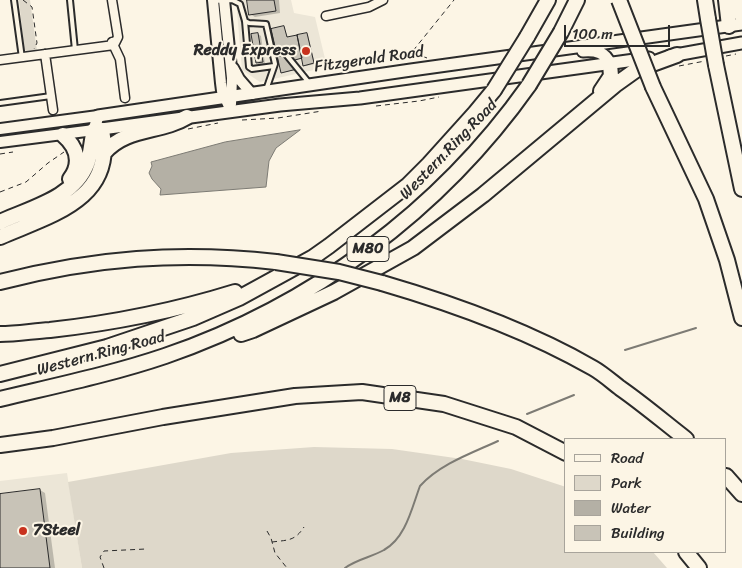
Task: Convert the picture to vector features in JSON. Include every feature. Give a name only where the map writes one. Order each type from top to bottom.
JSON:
[{"type":"highway","name":"Western Ring Road","points":[[0,374],[107,347],[185,321],[239,298],[280,267],[330,246],[408,185],[475,113],[494,90],[548,0]]},
{"type":"highway","name":"Western Ring Road","points":[[0,399],[164,356],[212,338],[271,310],[326,278],[358,256],[429,200],[478,149],[513,108],[561,32],[576,0]]},
{"type":"highway","points":[[619,0],[653,87],[706,199],[727,260],[742,318]]},
{"type":"highway","points":[[705,0],[742,190]]},
{"type":"highway","points":[[726,0],[736,25]]},
{"type":"highway","points":[[734,0],[742,16]]},
{"type":"highway","points":[[164,356],[204,346],[253,330],[334,292],[413,248],[483,195],[588,106],[636,70],[677,60]]},
{"type":"highway","points":[[588,106],[609,81],[612,71],[610,64]]},
{"type":"highway","points":[[104,153],[111,146],[131,135],[150,128],[177,123],[187,117]]},
{"type":"highway","points":[[0,237],[66,208],[82,198],[96,179],[102,165],[104,153],[98,125]]},
{"type":"highway","points":[[0,222],[59,196],[74,185],[88,164],[98,125]]},
{"type":"highway","points":[[24,211],[60,188],[71,178],[75,171],[77,164],[76,151],[63,134]]},
{"type":"highway","points":[[0,282],[80,265],[158,256],[237,257],[280,267],[339,272],[434,298],[502,324],[537,340],[594,368],[685,438]]},
{"type":"highway","points":[[0,334],[98,324],[162,312],[249,287],[280,267]]},
{"type":"highway","name":"M8","points":[[0,445],[53,438],[295,396],[362,392],[444,404],[516,427],[564,452]]},
{"type":"highway","points":[[727,477],[742,494]]},
{"type":"highway","points":[[687,553],[699,568]]},
{"type":"main road","points":[[716,58],[729,33],[736,25]]},
{"type":"main road","name":"Fitzgerald Road","points":[[98,125],[229,98],[312,84],[736,25]]},
{"type":"main road","name":"Fitzgerald Road","points":[[98,125],[360,98],[610,64],[716,58],[741,48]]},
{"type":"main road","points":[[312,84],[374,81],[589,51],[600,53],[606,57],[610,64]]},
{"type":"street","points":[[112,0],[115,24],[113,43],[120,59],[126,98]]},
{"type":"street","points":[[219,0],[230,63],[229,98],[231,111]]},
{"type":"street","points":[[219,0],[221,83],[229,98]]},
{"type":"street","points":[[326,17],[369,7],[383,0]]},
{"type":"street","points":[[0,60],[113,43]]},
{"type":"street","points":[[45,54],[52,110]]},
{"type":"street","points":[[230,63],[239,80],[252,94]]},
{"type":"street","name":"Fitzgerald Road","points":[[0,130],[98,125]]},
{"type":"street","name":"Fitzgerald Road","points":[[0,142],[63,134],[98,125]]},
{"type":"lane","points":[[14,0],[22,58]]},
{"type":"lane","points":[[70,0],[75,50]]},
{"type":"lane","points":[[219,0],[232,0],[239,3],[245,22],[249,67],[252,69],[274,65]]},
{"type":"lane","points":[[245,22],[249,24],[266,24],[274,65],[266,92]]},
{"type":"lane","points":[[272,54],[284,52],[312,84]]},
{"type":"lane","points":[[0,103],[51,96]]},
{"type":"path","points":[[412,53],[454,0]]},
{"type":"path","points":[[677,60],[716,58],[741,48]]},
{"type":"path","points":[[0,154],[13,152]]},
{"type":"path","points":[[0,192],[26,182],[64,152]]},
{"type":"path","points":[[272,542],[293,539],[304,528]]},
{"type":"path","points":[[267,531],[274,553],[287,568]]},
{"type":"path","points":[[104,568],[100,557],[104,551],[146,549]]},
{"type":"shaded area","points":[[236,0],[291,0],[294,13],[315,17],[327,67],[260,82],[242,70]]},
{"type":"shaded area","points":[[67,473],[82,568],[0,568],[0,481]]},
{"type":"green space","points":[[19,0],[30,0],[37,51],[27,52],[24,49]]},
{"type":"green space","points":[[314,447],[392,449],[462,459],[511,469],[564,486],[564,553],[654,553],[667,568],[82,568],[68,482],[231,453]]},
{"type":"water","points":[[300,130],[276,148],[269,161],[266,187],[160,195],[161,189],[149,173],[152,166],[151,162],[225,142]]},
{"type":"building","points":[[247,0],[274,0],[276,11],[249,15]]},
{"type":"building","points":[[284,26],[287,37],[297,35],[302,58],[295,60],[297,69],[281,73],[271,29]]},
{"type":"building","points":[[258,33],[263,62],[256,63],[251,34]]},
{"type":"building","name":"Reddy Express","points":[[307,33],[314,63],[303,66],[297,35]]},
{"type":"building","name":"7Steel","points":[[40,489],[50,568],[0,568],[0,494]]},
{"type":"waterway","points":[[625,350],[696,328]]},
{"type":"waterway","points":[[527,414],[574,395]]},
{"type":"waterway","points":[[345,568],[392,545],[403,530],[420,486],[428,478],[447,465],[498,441]]},
{"type":"place","name":"Reddy Express","points":[[306,51]]},
{"type":"place","name":"7Steel","points":[[23,531]]}]
